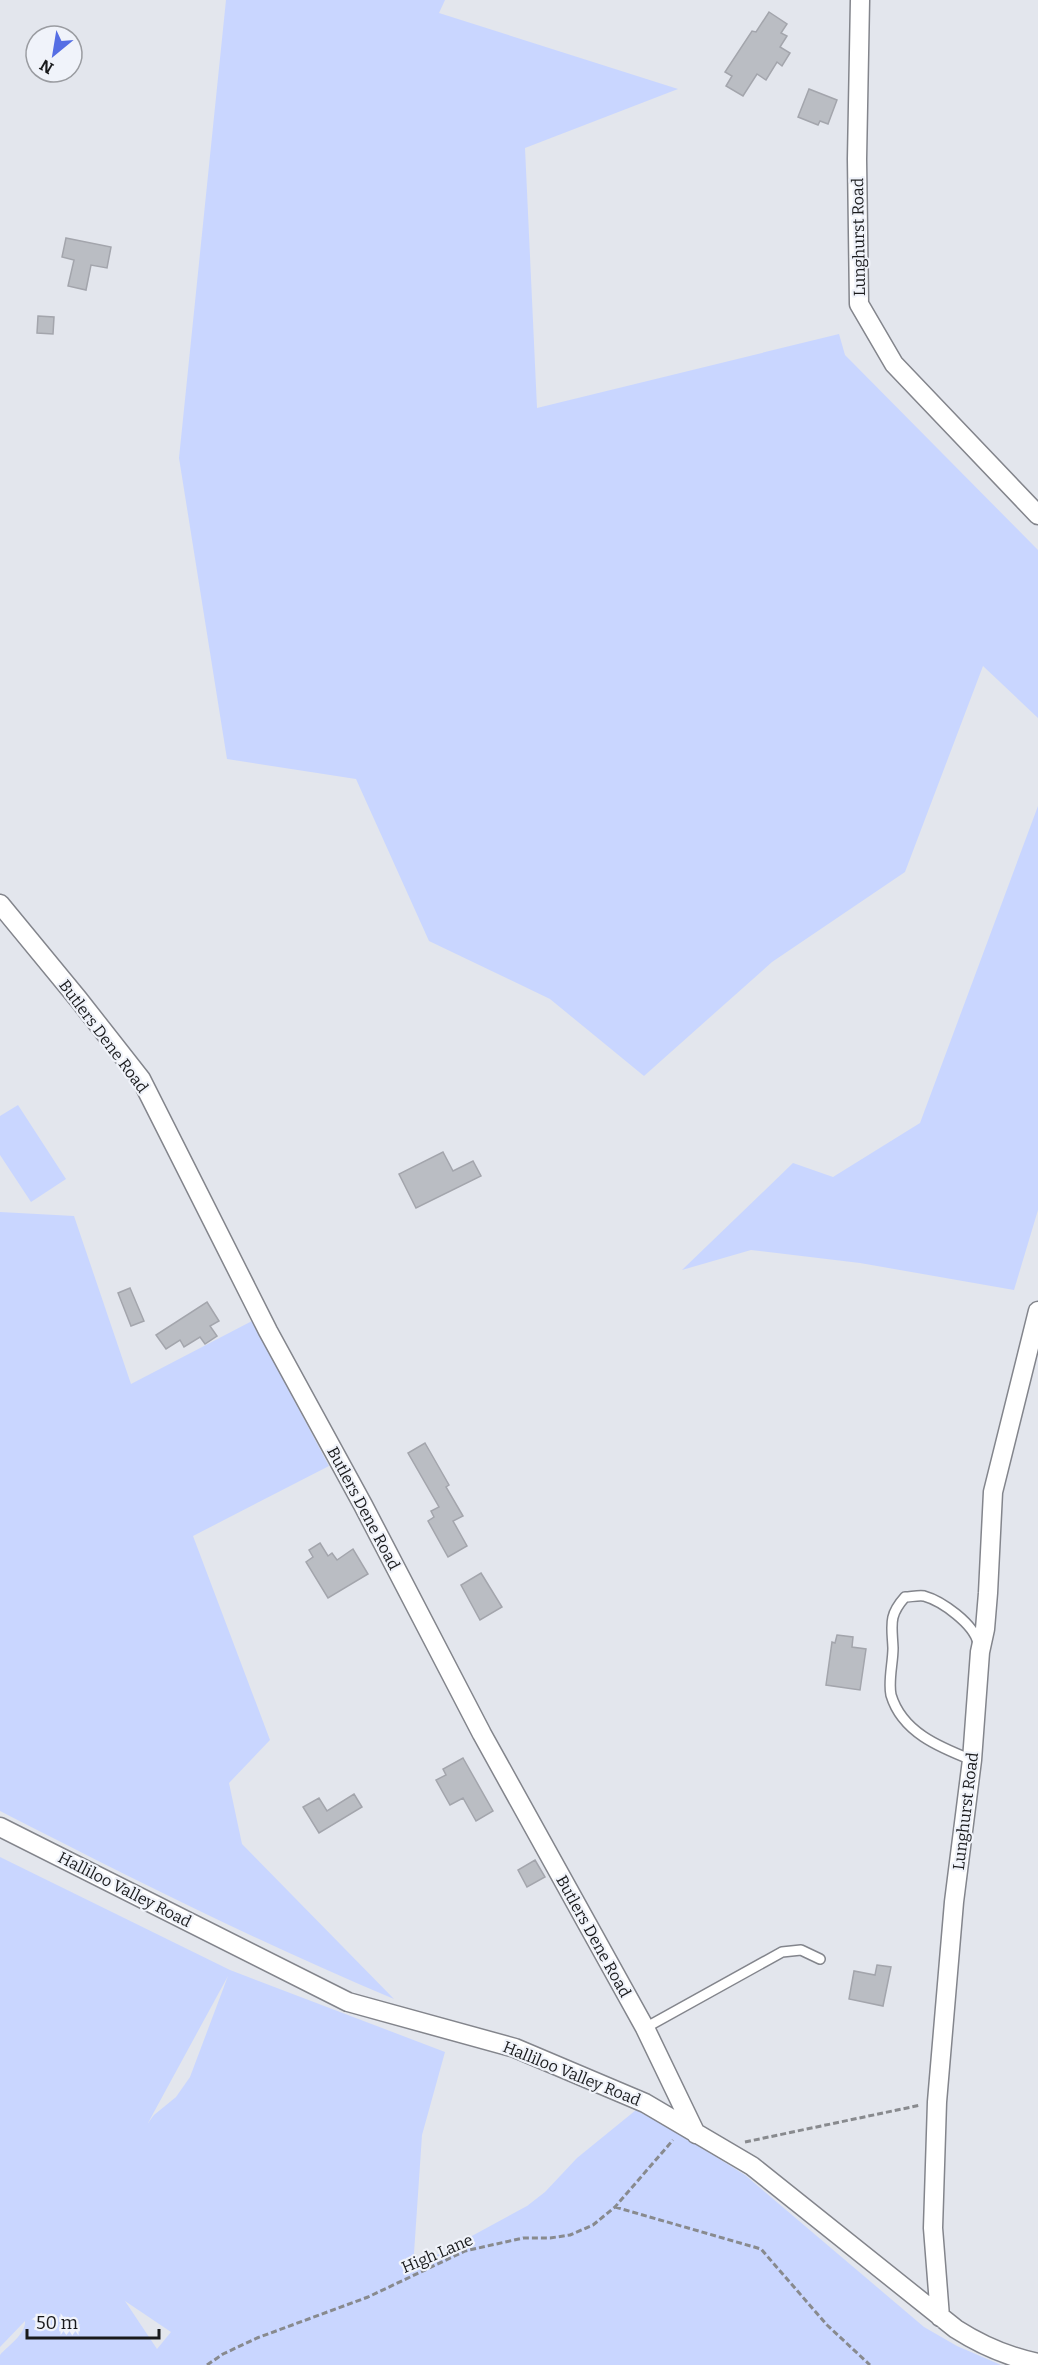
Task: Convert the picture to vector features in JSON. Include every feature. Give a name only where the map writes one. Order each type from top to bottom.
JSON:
[{"type":"street","name":"Lunghurst Road","points":[[860,0],[857,159],[859,304],[894,364],[1038,515]]},
{"type":"street","name":"Butlers Dene Road","points":[[0,904],[141,1079],[268,1331],[363,1505],[482,1734],[645,2028],[690,2130]]},
{"type":"street","name":"Lunghurst Road","points":[[940,2317],[933,2228],[937,2102],[954,1902],[972,1760],[980,1652],[985,1629],[993,1492],[1038,1311]]},
{"type":"street","name":"Halliloo Valley Road","points":[[0,1827],[348,2002],[514,2048],[645,2103],[765,2176],[940,2317],[967,2336],[994,2349],[1038,2363]]},
{"type":"lane","points":[[972,1760],[918,1734],[903,1716],[891,1694],[893,1647],[891,1632],[894,1610],[904,1597],[923,1596],[953,1611],[976,1634],[980,1652]]},
{"type":"lane","points":[[645,2028],[782,1952],[801,1950],[820,1959]]},
{"type":"path","points":[[720,2148],[937,2102]]},
{"type":"path","name":"High Lane","points":[[207,2365],[223,2354],[257,2338],[368,2297],[465,2251],[523,2238],[570,2235],[593,2225],[615,2207],[690,2130]]},
{"type":"path","points":[[615,2207],[761,2249],[827,2325],[870,2365]]},
{"type":"shaded area","points":[[226,0],[445,0],[439,13],[678,89],[525,148],[537,408],[839,334],[845,355],[1038,550],[1038,718],[983,666],[905,872],[772,962],[644,1076],[550,999],[429,941],[356,779],[227,759],[179,458]]},
{"type":"shaded area","points":[[1038,806],[1038,1210],[1014,1290],[860,1263],[751,1250],[682,1270],[793,1163],[833,1177],[920,1123]]},
{"type":"shaded area","points":[[18,1105],[66,1179],[31,1202],[0,1155],[0,1116]]},
{"type":"shaded area","points":[[0,1212],[74,1216],[131,1384],[252,1321],[329,1466],[193,1536],[270,1740],[229,1783],[242,1844],[394,1999],[244,1932],[0,1811]]},
{"type":"shaded area","points":[[0,1857],[230,1970],[445,2052],[422,2135],[413,2268],[527,2206],[545,2192],[577,2158],[636,2110],[745,2175],[924,2327],[957,2346],[1001,2365],[0,2365],[0,2355],[20,2335],[25,2321],[0,2347]],"holes":[[[228,1976],[190,2077],[176,2097],[148,2123]],[[125,2301],[171,2332],[157,2349]]]},
{"type":"building","points":[[769,12],[787,24],[781,33],[787,36],[780,47],[790,53],[782,66],[777,62],[766,80],[757,74],[743,96],[726,86],[732,76],[725,72],[752,31],[756,32]]},
{"type":"building","points":[[809,89],[837,100],[828,124],[820,121],[818,125],[798,117]]},
{"type":"building","points":[[66,238],[111,247],[107,268],[91,265],[86,290],[68,286],[74,260],[62,257]]},
{"type":"building","points":[[38,316],[54,317],[53,334],[37,333]]},
{"type":"building","points":[[443,1152],[453,1171],[473,1161],[481,1176],[416,1208],[399,1174]]},
{"type":"building","points":[[130,1288],[144,1321],[131,1326],[118,1293]]},
{"type":"building","points":[[207,1302],[219,1321],[210,1326],[217,1336],[205,1344],[200,1337],[184,1347],[180,1340],[166,1349],[156,1335]]},
{"type":"building","points":[[425,1443],[449,1485],[446,1487],[463,1516],[453,1521],[467,1546],[448,1557],[428,1521],[434,1517],[431,1511],[439,1507],[408,1453]]},
{"type":"building","points":[[320,1543],[328,1556],[332,1553],[337,1560],[353,1549],[368,1574],[328,1598],[306,1562],[313,1557],[309,1550]]},
{"type":"building","points":[[481,1573],[502,1607],[480,1620],[461,1585]]},
{"type":"building","points":[[837,1635],[853,1637],[852,1647],[866,1649],[860,1690],[826,1685],[832,1642],[835,1643]]},
{"type":"building","points":[[463,1758],[493,1811],[476,1821],[463,1798],[450,1805],[436,1780],[446,1775],[443,1769]]},
{"type":"building","points":[[354,1794],[362,1807],[319,1833],[303,1807],[319,1798],[327,1811]]},
{"type":"building","points":[[535,1860],[545,1877],[527,1887],[518,1870]]},
{"type":"building","points":[[877,1965],[891,1967],[883,2006],[849,1999],[854,1971],[875,1975]]}]
